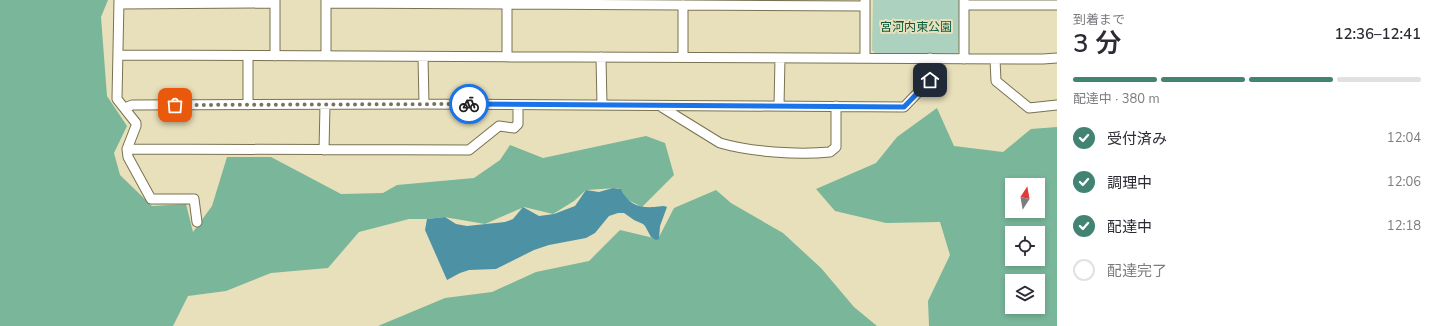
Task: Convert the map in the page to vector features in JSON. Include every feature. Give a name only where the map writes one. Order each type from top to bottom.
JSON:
[{"type":"street","points":[[197,222],[194,199],[151,199],[128,156],[127,149],[136,123],[117,99],[119,2],[275,2],[275,56]]},
{"type":"street","points":[[326,56],[326,2],[683,6],[865,3],[865,58]]},
{"type":"street","points":[[964,59],[964,3],[1057,5]]},
{"type":"street","points":[[507,4],[507,57]]},
{"type":"street","points":[[683,6],[683,58]]},
{"type":"street","points":[[118,55],[964,59],[1057,58]]},
{"type":"street","points":[[248,56],[248,105]]},
{"type":"street","points":[[424,57],[424,104]]},
{"type":"street","points":[[601,57],[602,105]]},
{"type":"street","points":[[779,106],[780,58]]},
{"type":"street","points":[[125,108],[132,104],[904,107],[930,80],[930,58]]},
{"type":"street","points":[[995,59],[996,81],[1029,108],[1057,105]]},
{"type":"street","points":[[324,150],[325,105]]},
{"type":"street","points":[[127,149],[469,150],[499,126],[514,128],[518,124],[518,105]]},
{"type":"street","points":[[660,106],[720,143],[731,146],[789,153],[830,152],[836,147],[836,106]]},
{"type":"green space","points":[[0,0],[108,0],[101,17],[107,96],[127,126],[114,153],[120,175],[152,206],[186,204],[193,232],[212,206],[227,157],[271,157],[341,194],[383,193],[397,185],[474,178],[500,160],[510,145],[543,158],[646,136],[665,143],[674,175],[642,207],[626,199],[621,189],[586,190],[574,201],[553,214],[524,207],[485,224],[444,217],[409,219],[359,232],[328,268],[271,273],[226,291],[188,296],[173,326],[0,326]]},
{"type":"green space","name":"宮河内東公園","points":[[873,0],[960,0],[959,51],[957,53],[875,53],[872,50]]},
{"type":"green space","points":[[937,108],[954,146],[1003,152],[1031,129],[1057,127],[1057,326],[929,326],[928,301],[950,255],[940,222],[886,223],[835,211],[816,189],[876,163],[897,137]]},
{"type":"green space","points":[[716,190],[731,203],[783,233],[821,268],[854,307],[877,326],[378,326],[445,298],[492,292],[536,272],[589,261],[620,230],[658,239],[674,208]]},
{"type":"water","points":[[613,188],[621,189],[630,202],[638,206],[667,207],[660,226],[659,239],[656,240],[651,237],[643,224],[624,213],[618,213],[609,216],[595,233],[586,238],[549,245],[534,250],[496,269],[469,270],[447,280],[425,230],[427,219],[445,217],[456,224],[467,226],[505,222],[513,219],[523,207],[539,216],[554,214],[575,206],[586,190],[599,192]]},
{"type":"way so far","points":[[175,105],[469,104]]},
{"type":"route","points":[[469,104],[904,107],[930,80]]}]
